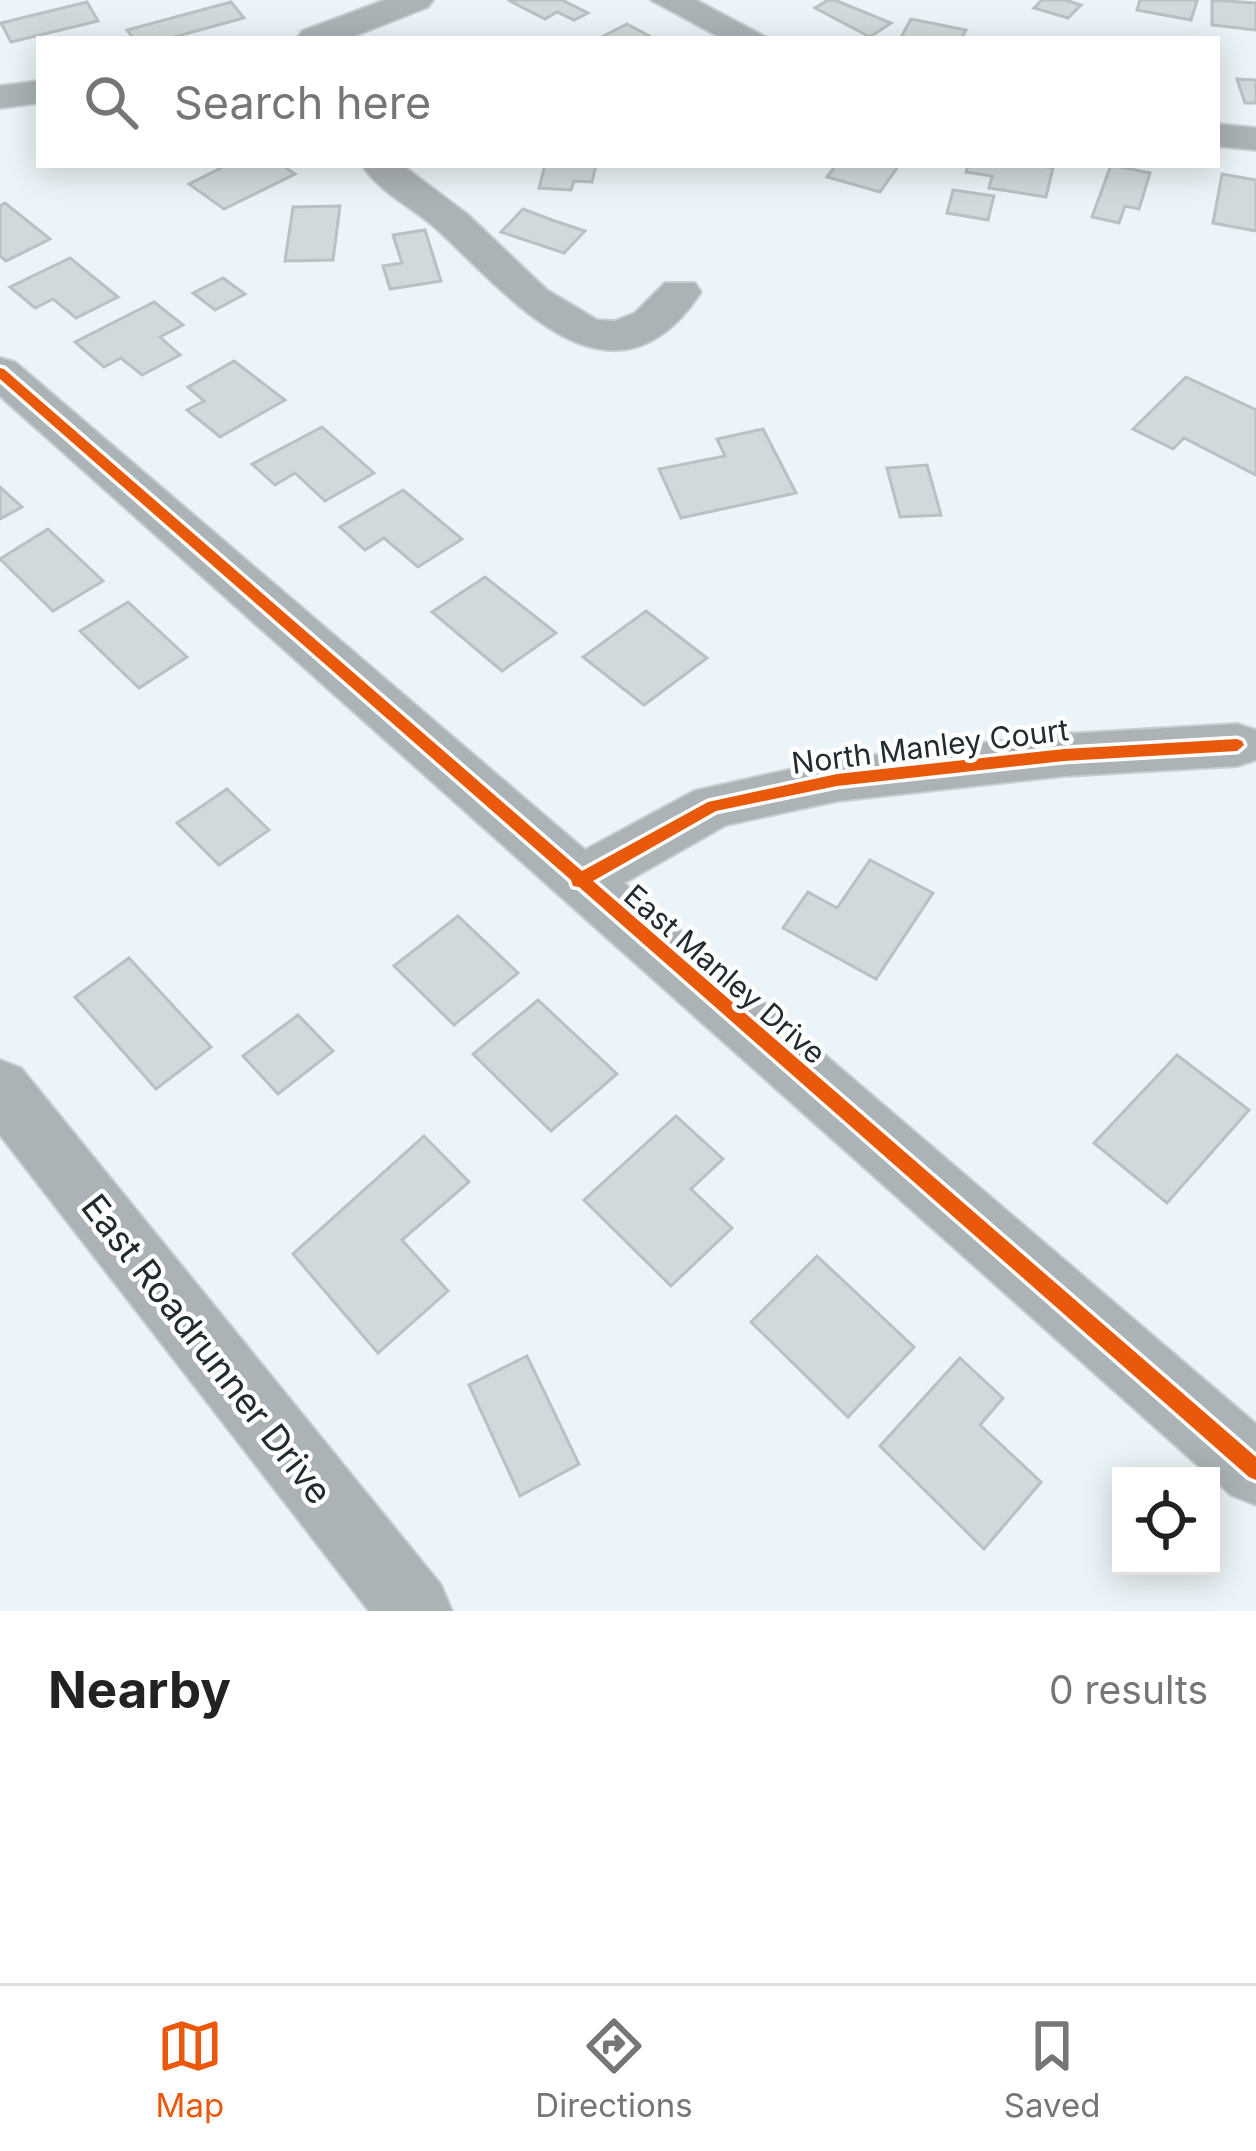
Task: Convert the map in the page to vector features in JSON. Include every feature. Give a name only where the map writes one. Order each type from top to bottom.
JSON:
[{"type":"street","points":[[323,36],[416,0]]},
{"type":"street","points":[[668,0],[745,36]]},
{"type":"street","points":[[0,97],[36,92]]},
{"type":"street","points":[[1220,135],[1256,140]]},
{"type":"street","points":[[389,176],[442,212],[572,331],[607,338],[645,331],[680,292]]},
{"type":"street","name":"East Manley Drive","points":[[0,372],[1256,1471]]},
{"type":"street","name":"North Manley Court","points":[[578,881],[713,806],[837,780],[1064,755],[1237,745]]},
{"type":"street","name":"East Roadrunner Drive","points":[[0,1088],[415,1611]]},
{"type":"building","points":[[508,0],[562,0],[588,13],[574,20],[557,12],[545,19]]},
{"type":"building","points":[[835,0],[891,23],[868,36],[815,8]]},
{"type":"building","points":[[1042,0],[1081,5],[1068,18],[1034,8]]},
{"type":"building","points":[[1140,0],[1197,1],[1191,20],[1137,10]]},
{"type":"building","points":[[1212,0],[1256,3],[1256,30],[1212,25]]},
{"type":"building","points":[[87,2],[98,21],[11,42],[1,23]]},
{"type":"building","points":[[231,2],[244,18],[178,36],[132,36],[127,30]]},
{"type":"building","points":[[911,19],[966,30],[963,36],[902,36]]},
{"type":"building","points":[[627,24],[649,36],[604,36]]},
{"type":"building","points":[[1237,79],[1256,80],[1256,103],[1245,103]]},
{"type":"building","points":[[221,168],[286,168],[295,174],[224,209],[189,184]]},
{"type":"building","points":[[544,168],[595,168],[592,182],[574,181],[571,190],[539,188]]},
{"type":"building","points":[[834,168],[897,168],[880,192],[827,177]]},
{"type":"building","points":[[967,168],[1053,168],[1046,197],[989,188],[992,176],[966,172]]},
{"type":"building","points":[[1110,168],[1150,173],[1139,209],[1125,206],[1119,223],[1092,217]]},
{"type":"building","points":[[1222,174],[1256,180],[1256,231],[1213,223]]},
{"type":"building","points":[[953,190],[994,196],[988,220],[947,213]]},
{"type":"building","points":[[5,203],[50,239],[6,261],[0,256],[0,206]]},
{"type":"building","points":[[340,206],[333,260],[285,261],[293,207]]},
{"type":"building","points":[[523,209],[585,231],[564,253],[501,232]]},
{"type":"building","points":[[425,230],[441,281],[390,289],[383,266],[402,263],[393,235]]},
{"type":"building","points":[[70,258],[118,297],[76,318],[53,299],[35,308],[10,287]]},
{"type":"building","points":[[223,278],[245,294],[215,310],[193,293]]},
{"type":"building","points":[[154,302],[183,325],[160,337],[180,355],[142,375],[121,358],[104,367],[75,342]]},
{"type":"building","points":[[234,361],[285,400],[220,437],[187,410],[204,401],[188,387]]},
{"type":"building","points":[[1186,377],[1256,410],[1256,475],[1184,438],[1173,449],[1133,429]]},
{"type":"building","points":[[322,427],[374,473],[325,501],[295,473],[275,485],[252,464]]},
{"type":"building","points":[[763,429],[796,493],[681,518],[659,469],[725,456],[717,439]]},
{"type":"building","points":[[927,465],[941,515],[900,517],[887,468]]},
{"type":"building","points":[[0,487],[22,507],[0,519]]},
{"type":"building","points":[[403,490],[462,539],[418,567],[384,538],[365,550],[340,527]]},
{"type":"building","points":[[48,529],[103,581],[53,611],[0,559]]},
{"type":"building","points":[[485,577],[556,633],[502,671],[432,612]]},
{"type":"building","points":[[128,602],[187,657],[139,688],[80,631]]},
{"type":"building","points":[[646,611],[707,658],[644,705],[583,657]]},
{"type":"building","points":[[227,789],[269,830],[219,865],[177,823]]},
{"type":"building","points":[[870,860],[933,893],[876,979],[783,928],[808,892],[837,908]]},
{"type":"building","points":[[458,916],[518,973],[454,1025],[394,966]]},
{"type":"building","points":[[129,958],[211,1047],[156,1089],[75,997]]},
{"type":"building","points":[[538,1000],[617,1074],[551,1131],[473,1054]]},
{"type":"building","points":[[298,1015],[333,1051],[278,1094],[243,1056]]},
{"type":"building","points":[[1177,1055],[1249,1110],[1167,1203],[1094,1143]]},
{"type":"building","points":[[676,1116],[723,1159],[691,1189],[732,1228],[671,1286],[584,1200]]},
{"type":"building","points":[[424,1136],[469,1182],[402,1240],[448,1291],[378,1353],[293,1254]]},
{"type":"building","points":[[817,1256],[914,1347],[848,1417],[751,1322]]},
{"type":"building","points":[[527,1356],[579,1464],[520,1496],[469,1385]]},
{"type":"building","points":[[960,1358],[1003,1398],[980,1425],[1041,1482],[984,1549],[880,1446]]},
{"type":"cycle path","points":[[0,372],[1256,1470]]},
{"type":"cycle path","points":[[578,881],[713,806],[837,780],[1064,755],[1237,745]]}]
